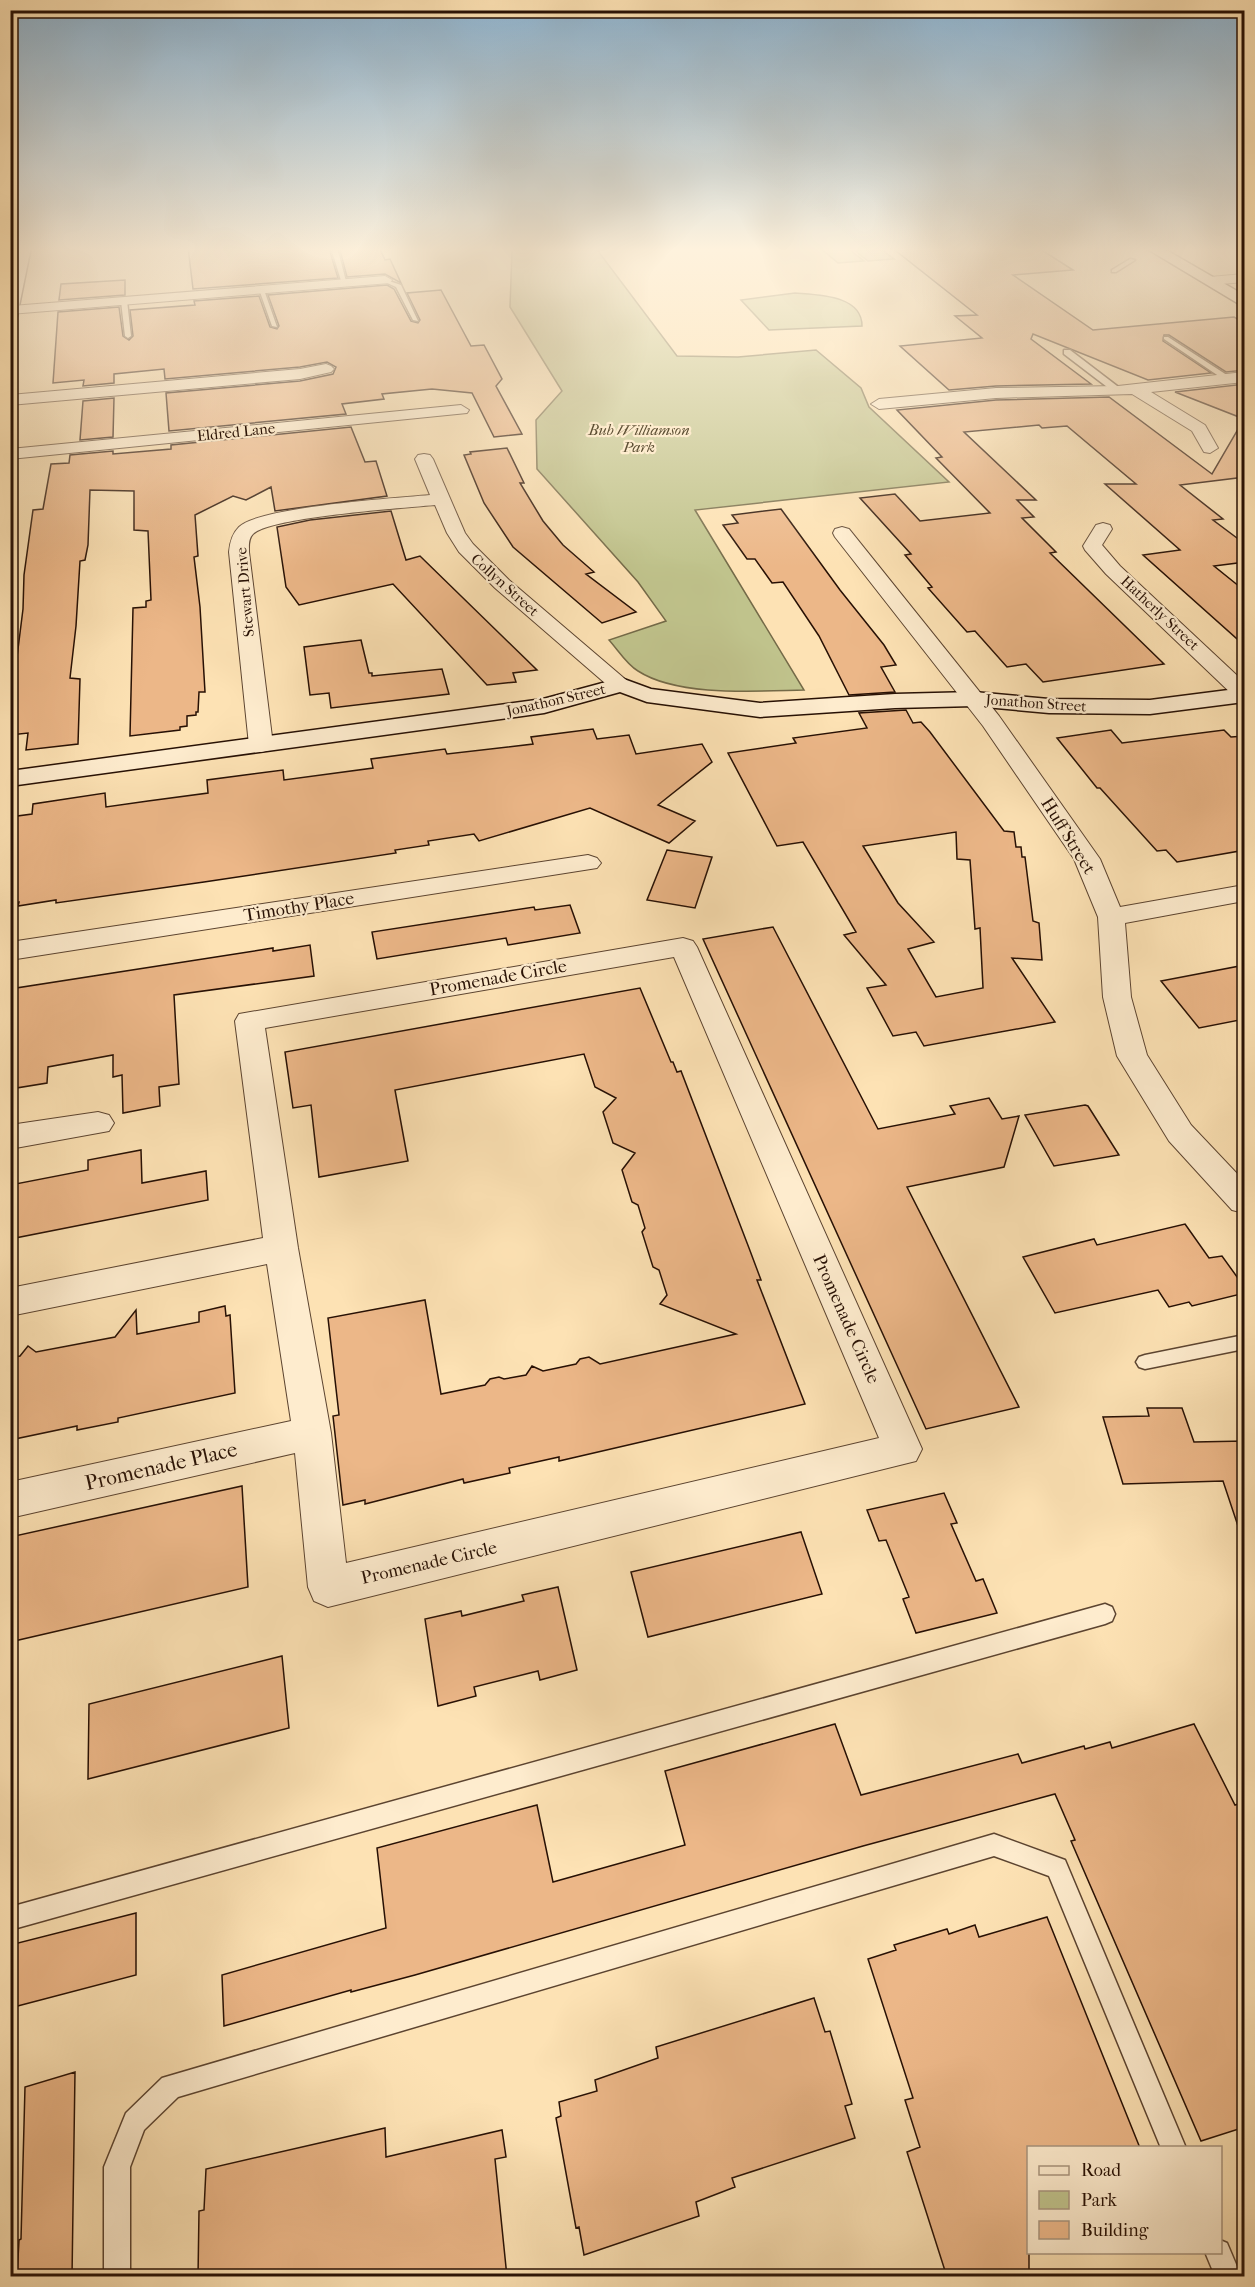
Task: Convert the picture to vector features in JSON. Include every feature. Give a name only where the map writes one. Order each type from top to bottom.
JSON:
[{"type":"street","points":[[10,399],[300,374],[326,369]]},
{"type":"street","points":[[879,404],[996,393],[1119,391],[1237,378]]},
{"type":"street","points":[[1135,389],[1199,428],[1210,448]]},
{"type":"street","name":"Eldred Lane","points":[[10,454],[461,410]]},
{"type":"street","name":"Collyn Street","points":[[424,459],[456,533],[466,548],[502,584],[621,685]]},
{"type":"street","name":"Stewart Drive","points":[[261,745],[239,552],[240,539],[247,529],[277,517],[440,499]]},
{"type":"street","name":"Hatherly Street","points":[[1103,529],[1092,546],[1113,570],[1245,694]]},
{"type":"street","name":"Huff Street","points":[[843,533],[974,699],[1087,859],[1111,917],[1117,997],[1132,1056],[1180,1133],[1244,1199]]},
{"type":"street","name":"Jonathon Street","points":[[10,779],[544,706],[621,685],[647,694],[759,710],[895,701],[974,699],[1049,706],[1150,707],[1245,694]]},
{"type":"street","name":"Timothy Place","points":[[10,951],[588,863]]},
{"type":"street","points":[[1111,917],[1245,893]]},
{"type":"street","name":"Promenade Circle","points":[[683,947],[903,1449],[328,1587],[312,1433],[281,1248],[249,1021],[683,947]]},
{"type":"street","points":[[10,1137],[98,1123]]},
{"type":"street","points":[[10,1302],[150,1276],[281,1248]]},
{"type":"street","name":"Promenade Place","points":[[10,1500],[312,1433]]},
{"type":"lane","points":[[1069,354],[1119,391]]},
{"type":"lane","points":[[1194,354],[1237,378]]},
{"type":"lane","points":[[1145,1362],[1245,1342]]},
{"type":"lane","points":[[10,1919],[1105,1614]]},
{"type":"lane","points":[[117,2277],[117,2167],[135,2122],[171,2087],[994,1845],[1057,1868],[1173,2146]]},
{"type":"lane","points":[[1218,2254],[1228,2277]]},
{"type":"green space","name":"Bub Williamson Park","points":[[539,354],[675,354],[677,356],[738,357],[774,354],[820,354],[861,388],[869,407],[949,482],[695,510],[804,690],[718,691],[674,685],[638,671],[626,661],[609,640],[666,621],[638,582],[537,469],[536,420],[562,391]]},
{"type":"building","points":[[55,354],[489,354],[502,379],[496,386],[522,434],[494,437],[472,393],[432,389],[382,394],[384,399],[342,404],[346,414],[169,431],[166,393],[300,381],[333,374],[336,367],[327,362],[300,367],[165,379],[164,369],[114,374],[114,383],[83,386],[84,380],[53,383]]},
{"type":"building","points":[[909,354],[1051,354],[1091,384],[996,386],[949,390]]},
{"type":"building","points":[[1082,354],[1182,354],[1211,373],[1148,380]]},
{"type":"building","points":[[1198,354],[1245,354],[1245,370],[1226,372]]},
{"type":"building","points":[[1245,384],[1245,477],[1180,485],[1223,519],[1213,520],[1245,544],[1245,562],[1214,566],[1245,591],[1245,646],[1143,555],[1180,550],[1105,484],[1136,484],[1067,426],[1042,428],[1039,425],[964,432],[1036,500],[1017,500],[1034,517],[1022,518],[1056,552],[1050,553],[1164,664],[1043,682],[1026,664],[1007,667],[975,631],[967,632],[928,588],[932,587],[905,555],[911,554],[860,498],[895,494],[920,521],[990,513],[936,458],[942,457],[897,410],[996,400],[1109,397],[1212,474],[1244,419],[1175,392]]},
{"type":"building","points":[[114,398],[113,437],[80,440],[83,401]]},
{"type":"building","points":[[351,427],[365,462],[376,461],[387,496],[275,511],[271,487],[246,500],[233,496],[195,515],[198,556],[194,557],[200,607],[205,692],[199,692],[198,712],[196,715],[187,716],[187,726],[180,727],[180,730],[130,736],[133,608],[146,607],[146,601],[151,600],[148,531],[134,530],[134,491],[90,490],[88,545],[85,560],[80,561],[70,678],[80,679],[78,744],[26,750],[28,733],[10,735],[10,713],[23,609],[24,575],[33,510],[43,509],[51,464],[69,463],[70,455],[171,449],[171,445]]},
{"type":"building","points":[[507,448],[524,483],[520,483],[543,521],[563,545],[594,572],[586,574],[636,612],[602,623],[513,547],[484,503],[464,455],[471,454],[470,452]]},
{"type":"building","points":[[781,509],[840,590],[884,645],[896,665],[881,667],[895,692],[849,695],[819,636],[783,582],[772,583],[755,559],[747,559],[723,525],[738,523],[732,515]]},
{"type":"building","points":[[391,511],[406,560],[420,556],[537,670],[513,673],[516,682],[487,685],[393,584],[299,605],[286,587],[277,527],[310,520]]},
{"type":"building","points":[[361,640],[369,673],[372,673],[372,676],[442,669],[449,694],[331,708],[329,693],[310,695],[304,647]]},
{"type":"building","points":[[906,710],[913,723],[921,722],[930,732],[1004,831],[1014,832],[1016,847],[1021,847],[1022,857],[1025,857],[1033,921],[1039,923],[1042,960],[1012,958],[1055,1022],[924,1046],[916,1032],[893,1036],[867,988],[886,985],[844,935],[856,932],[803,842],[777,846],[728,753],[796,743],[793,738],[867,728],[859,713]],"holes":[[[956,832],[957,859],[970,860],[975,929],[980,928],[983,988],[936,997],[908,949],[934,942],[898,903],[863,846]]]},
{"type":"building","points":[[593,729],[597,739],[629,735],[636,754],[702,744],[712,762],[658,805],[695,821],[669,843],[590,808],[479,841],[474,834],[428,841],[429,845],[395,850],[396,853],[204,882],[56,903],[56,900],[18,906],[19,902],[10,903],[10,817],[32,814],[33,804],[105,793],[106,807],[208,793],[207,780],[283,770],[284,780],[373,768],[371,759],[445,749],[447,754],[533,744],[531,737]]},
{"type":"building","points":[[1111,730],[1122,743],[1224,730],[1231,737],[1245,736],[1245,850],[1177,862],[1166,850],[1157,851],[1100,788],[1097,788],[1057,738]]},
{"type":"building","points":[[667,850],[712,857],[695,908],[647,900]]},
{"type":"building","points":[[570,905],[580,933],[508,945],[506,938],[377,959],[372,932],[534,907],[535,910]]},
{"type":"building","points":[[773,927],[878,1129],[955,1114],[950,1106],[989,1098],[1002,1119],[1019,1116],[1004,1167],[907,1187],[1019,1407],[926,1429],[703,939]]},
{"type":"building","points":[[310,945],[314,976],[174,995],[179,1084],[159,1087],[160,1106],[123,1113],[122,1075],[113,1077],[113,1055],[48,1067],[47,1083],[10,1089],[10,989],[273,948],[273,951]]},
{"type":"building","points":[[1245,965],[1245,1019],[1199,1028],[1161,981]]},
{"type":"building","points":[[640,988],[671,1062],[677,1072],[681,1071],[761,1280],[757,1280],[805,1404],[559,1461],[559,1457],[509,1468],[510,1473],[464,1483],[463,1479],[365,1504],[365,1500],[343,1505],[333,1416],[339,1415],[328,1318],[425,1300],[441,1394],[485,1385],[490,1379],[526,1375],[532,1366],[543,1371],[576,1364],[580,1359],[589,1357],[600,1364],[736,1334],[660,1304],[667,1295],[659,1270],[653,1267],[642,1232],[645,1228],[638,1205],[632,1202],[622,1170],[635,1153],[613,1143],[603,1112],[616,1098],[595,1087],[584,1054],[395,1090],[408,1161],[319,1177],[311,1105],[293,1108],[285,1052]]},
{"type":"building","points":[[1088,1106],[1119,1155],[1054,1166],[1025,1115]]},
{"type":"building","points":[[141,1150],[142,1183],[206,1171],[208,1200],[10,1239],[10,1185],[88,1170],[88,1160]]},
{"type":"building","points":[[1185,1224],[1209,1258],[1222,1256],[1245,1288],[1245,1293],[1192,1306],[1189,1302],[1169,1307],[1158,1290],[1055,1313],[1023,1257],[1094,1239],[1097,1245]]},
{"type":"building","points":[[225,1306],[226,1316],[230,1315],[235,1393],[118,1418],[118,1422],[77,1430],[77,1426],[10,1440],[10,1358],[20,1356],[28,1346],[36,1352],[115,1337],[136,1310],[137,1334],[199,1322],[199,1312]]},
{"type":"building","points":[[1147,1408],[1182,1408],[1194,1442],[1245,1441],[1245,1531],[1240,1532],[1223,1481],[1123,1484],[1103,1417],[1149,1416]]},
{"type":"building","points":[[242,1486],[248,1587],[10,1642],[10,1537]]},
{"type":"building","points":[[944,1493],[957,1523],[951,1524],[976,1581],[983,1579],[997,1613],[916,1633],[903,1599],[909,1597],[886,1540],[879,1541],[867,1510]]},
{"type":"building","points":[[801,1532],[822,1594],[648,1637],[631,1572]]},
{"type":"building","points":[[558,1587],[577,1670],[540,1680],[538,1671],[474,1687],[476,1696],[438,1706],[425,1619],[461,1611],[462,1616],[524,1601],[522,1595]]},
{"type":"building","points":[[282,1656],[289,1728],[88,1779],[89,1704]]},
{"type":"building","points":[[835,1724],[861,1795],[1018,1754],[1022,1763],[1084,1746],[1085,1749],[1110,1742],[1112,1748],[1194,1724],[1235,1805],[1245,1802],[1245,2127],[1201,2141],[1071,1841],[1075,1840],[1055,1794],[863,1846],[415,1975],[351,1992],[351,1990],[224,2026],[222,1975],[386,1928],[377,1848],[537,1805],[553,1882],[685,1845],[665,1771]]},
{"type":"building","points":[[136,1913],[136,1975],[10,2008],[10,1945]]},
{"type":"building","points":[[1047,1917],[1139,2146],[1027,2146],[1029,2277],[947,2277],[907,2152],[920,2147],[905,2100],[913,2098],[868,1959],[896,1950],[894,1945],[947,1929],[949,1934],[975,1925],[979,1937]]},
{"type":"building","points":[[814,1998],[825,2032],[830,2031],[852,2104],[845,2106],[855,2138],[732,2178],[735,2187],[696,2202],[699,2216],[584,2255],[579,2227],[576,2228],[556,2118],[561,2116],[559,2102],[597,2091],[595,2080],[658,2058],[656,2047]]},
{"type":"building","points":[[75,2072],[72,2277],[17,2277],[19,2240],[21,2239],[25,2087]]},
{"type":"building","points":[[385,2128],[386,2157],[502,2130],[506,2157],[495,2159],[507,2277],[198,2277],[199,2211],[204,2210],[206,2169]]}]
